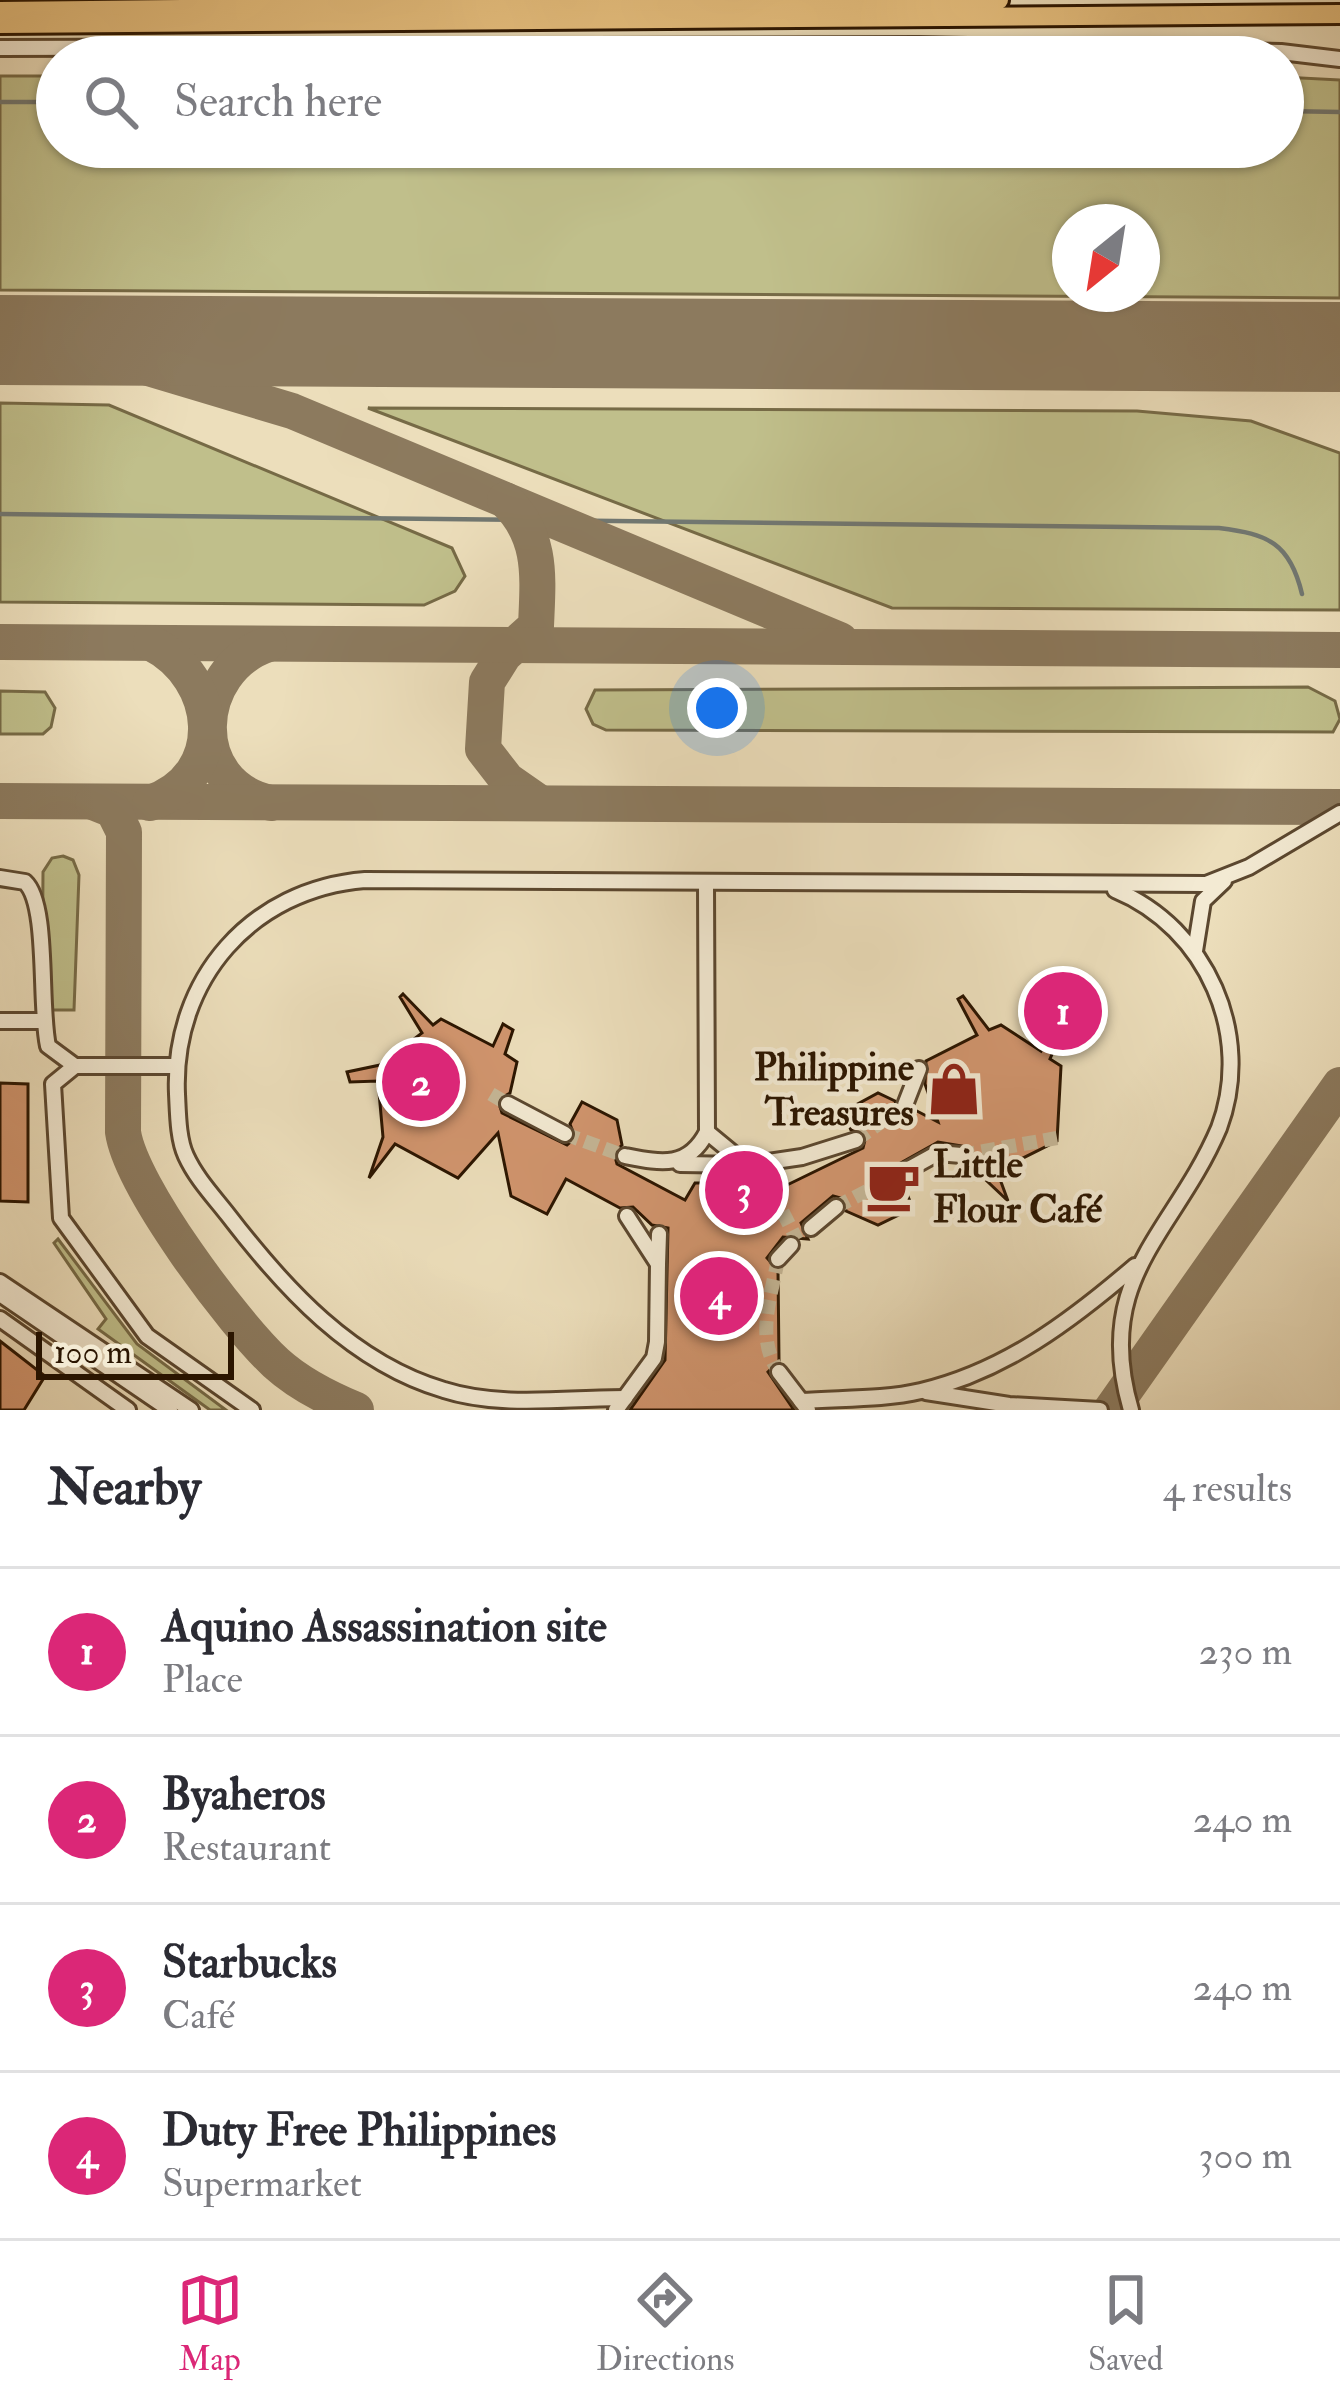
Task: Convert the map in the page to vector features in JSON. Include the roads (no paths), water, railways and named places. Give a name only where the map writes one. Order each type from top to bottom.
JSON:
[{"type":"highway","points":[[0,10],[999,0]]},
{"type":"highway","points":[[0,24],[1340,14]]},
{"type":"street","points":[[0,48],[36,48]]},
{"type":"street","points":[[1304,55],[1340,59]]},
{"type":"street","points":[[1305,837],[1340,813]]},
{"type":"street","points":[[1195,951],[1203,901],[1228,878],[1340,823]]},
{"type":"street","points":[[0,878],[25,882],[39,898],[43,1021],[53,1084],[61,1218],[147,1336],[253,1410]]},
{"type":"street","points":[[659,1234],[654,1358],[620,1404],[499,1399],[443,1390],[391,1366],[319,1318],[255,1253],[185,1155],[177,1066],[187,1013],[216,958],[259,916],[310,889],[365,880],[1181,886],[1228,878]]},
{"type":"street","points":[[674,1163],[699,1148],[707,1132],[706,883]]},
{"type":"street","points":[[779,1372],[805,1406],[921,1391],[974,1374],[1036,1343],[1075,1319],[1135,1266],[1209,1151],[1227,1107],[1229,1032],[1223,1007],[1195,951],[1158,914],[1105,885]]},
{"type":"street","points":[[0,1021],[43,1021]]},
{"type":"street","points":[[48,1046],[75,1066],[177,1066]]},
{"type":"street","points":[[53,1084],[75,1066]]},
{"type":"street","points":[[905,1105],[919,1069]]},
{"type":"street","points":[[508,1104],[566,1134]]},
{"type":"street","points":[[707,1132],[747,1165]]},
{"type":"street","points":[[625,1156],[674,1163],[764,1165],[856,1140]]},
{"type":"street","points":[[898,1175],[938,1153],[961,1155]]},
{"type":"street","points":[[764,1165],[773,1192]]},
{"type":"street","points":[[811,1228],[836,1207]]},
{"type":"street","points":[[627,1216],[658,1264]]},
{"type":"street","points":[[778,1259],[791,1245]]},
{"type":"street","points":[[1131,1410],[1122,1356],[1135,1266]]},
{"type":"street","points":[[0,1282],[191,1410]]},
{"type":"street","points":[[0,1294],[170,1410]]},
{"type":"street","points":[[0,1319],[128,1410]]},
{"type":"street","points":[[921,1391],[1009,1405],[1100,1410]]},
{"type":"waterway","points":[[0,102],[36,102]]},
{"type":"waterway","points":[[1304,111],[1340,112]]},
{"type":"waterway","points":[[0,514],[1219,528],[1274,544],[1291,563],[1302,594]]},
{"type":"tunnel","points":[[491,1094],[508,1104]]},
{"type":"tunnel","points":[[856,1140],[905,1105]]},
{"type":"tunnel","points":[[565,1134],[625,1156]]},
{"type":"tunnel","points":[[961,1155],[1057,1138]]},
{"type":"tunnel","points":[[836,1207],[898,1175]]},
{"type":"tunnel","points":[[773,1193],[797,1240]]},
{"type":"tunnel","points":[[778,1259],[766,1332],[779,1372]]},
{"type":"place","name":"Aquino Assassination site","points":[[1063,1011]]},
{"type":"place","name":"Byaheros","points":[[421,1082]]},
{"type":"place","name":"Philippine Treasures","points":[[954,1089]]},
{"type":"place","name":"Little Flour Café","points":[[893,1186]]},
{"type":"place","name":"Starbucks","points":[[744,1190]]},
{"type":"place","name":"Duty Free Philippines","points":[[719,1296]]}]
